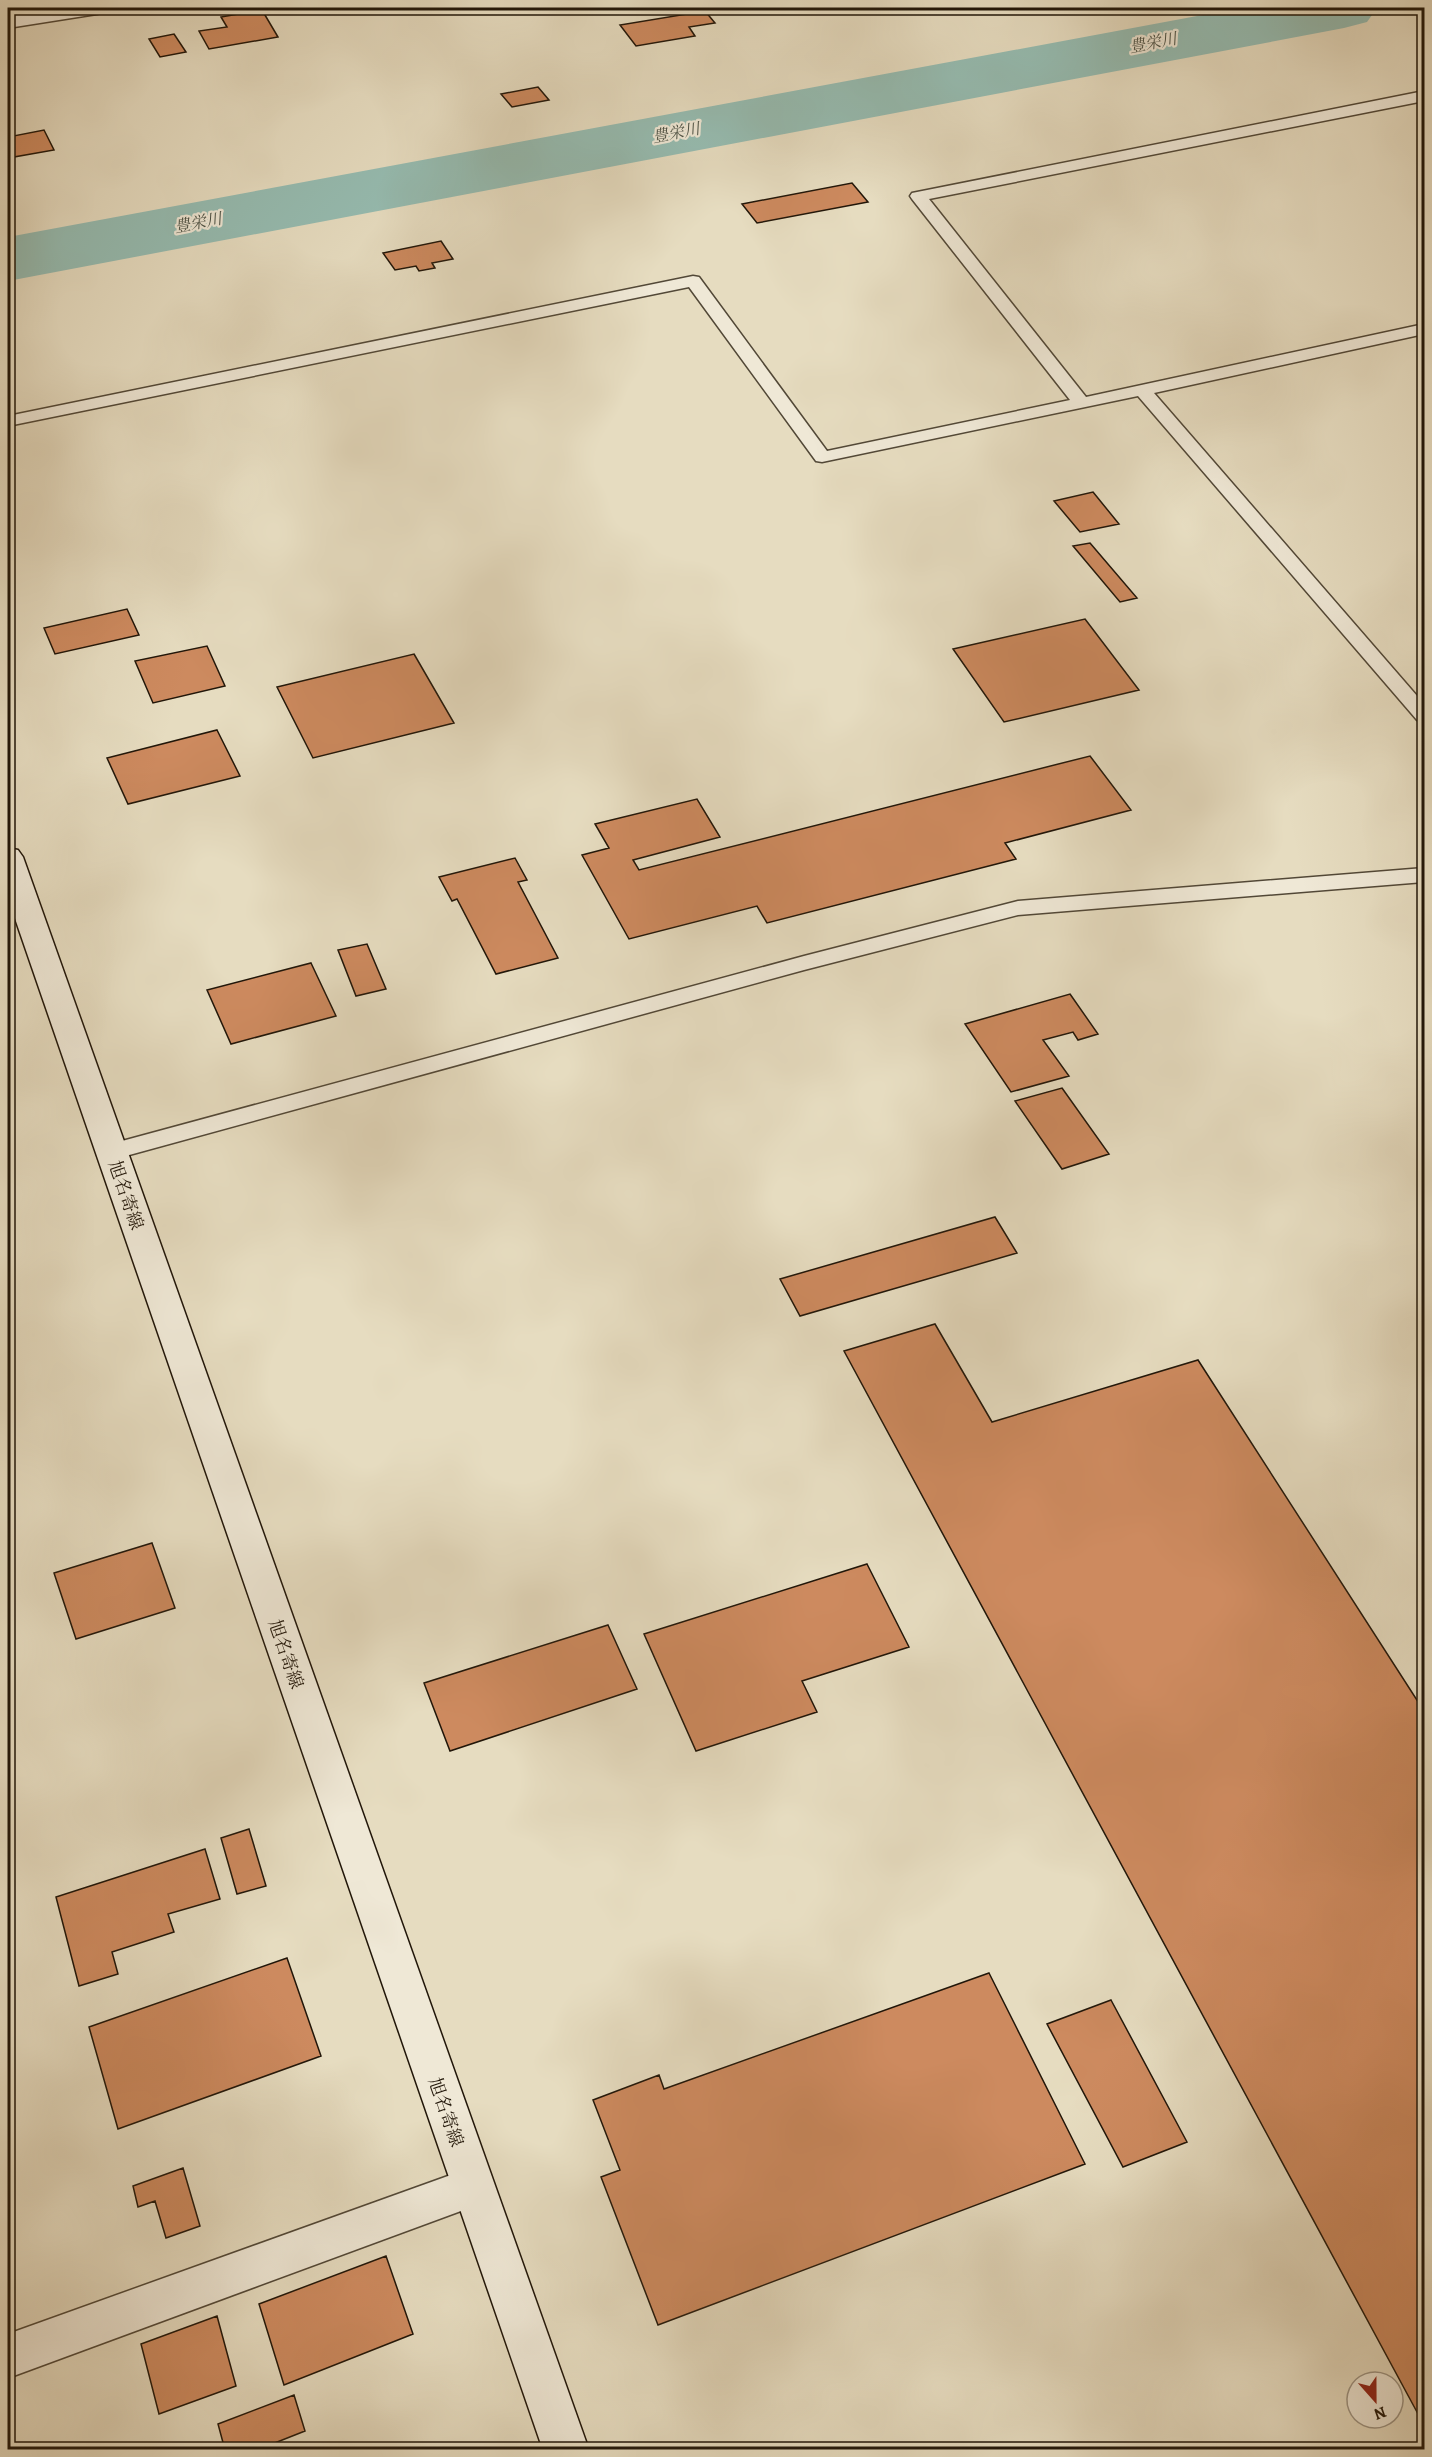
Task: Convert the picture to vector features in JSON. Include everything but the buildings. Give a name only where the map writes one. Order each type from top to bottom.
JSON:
[{"type":"main road","points":[[8,22],[97,8]]},
{"type":"main road","name":"旭名寄線","points":[[8,857],[566,2450]]},
{"type":"main road","points":[[8,2356],[473,2187]]},
{"type":"lane","points":[[1082,403],[918,196],[1425,96]]},
{"type":"lane","points":[[8,421],[693,281],[822,457],[1425,328]]},
{"type":"lane","points":[[1141,389],[1425,717]]},
{"type":"lane","points":[[111,1152],[804,963],[1018,908],[1425,875]]},
{"type":"waterway","name":"豊栄川","points":[[8,259],[1344,8]]}]
